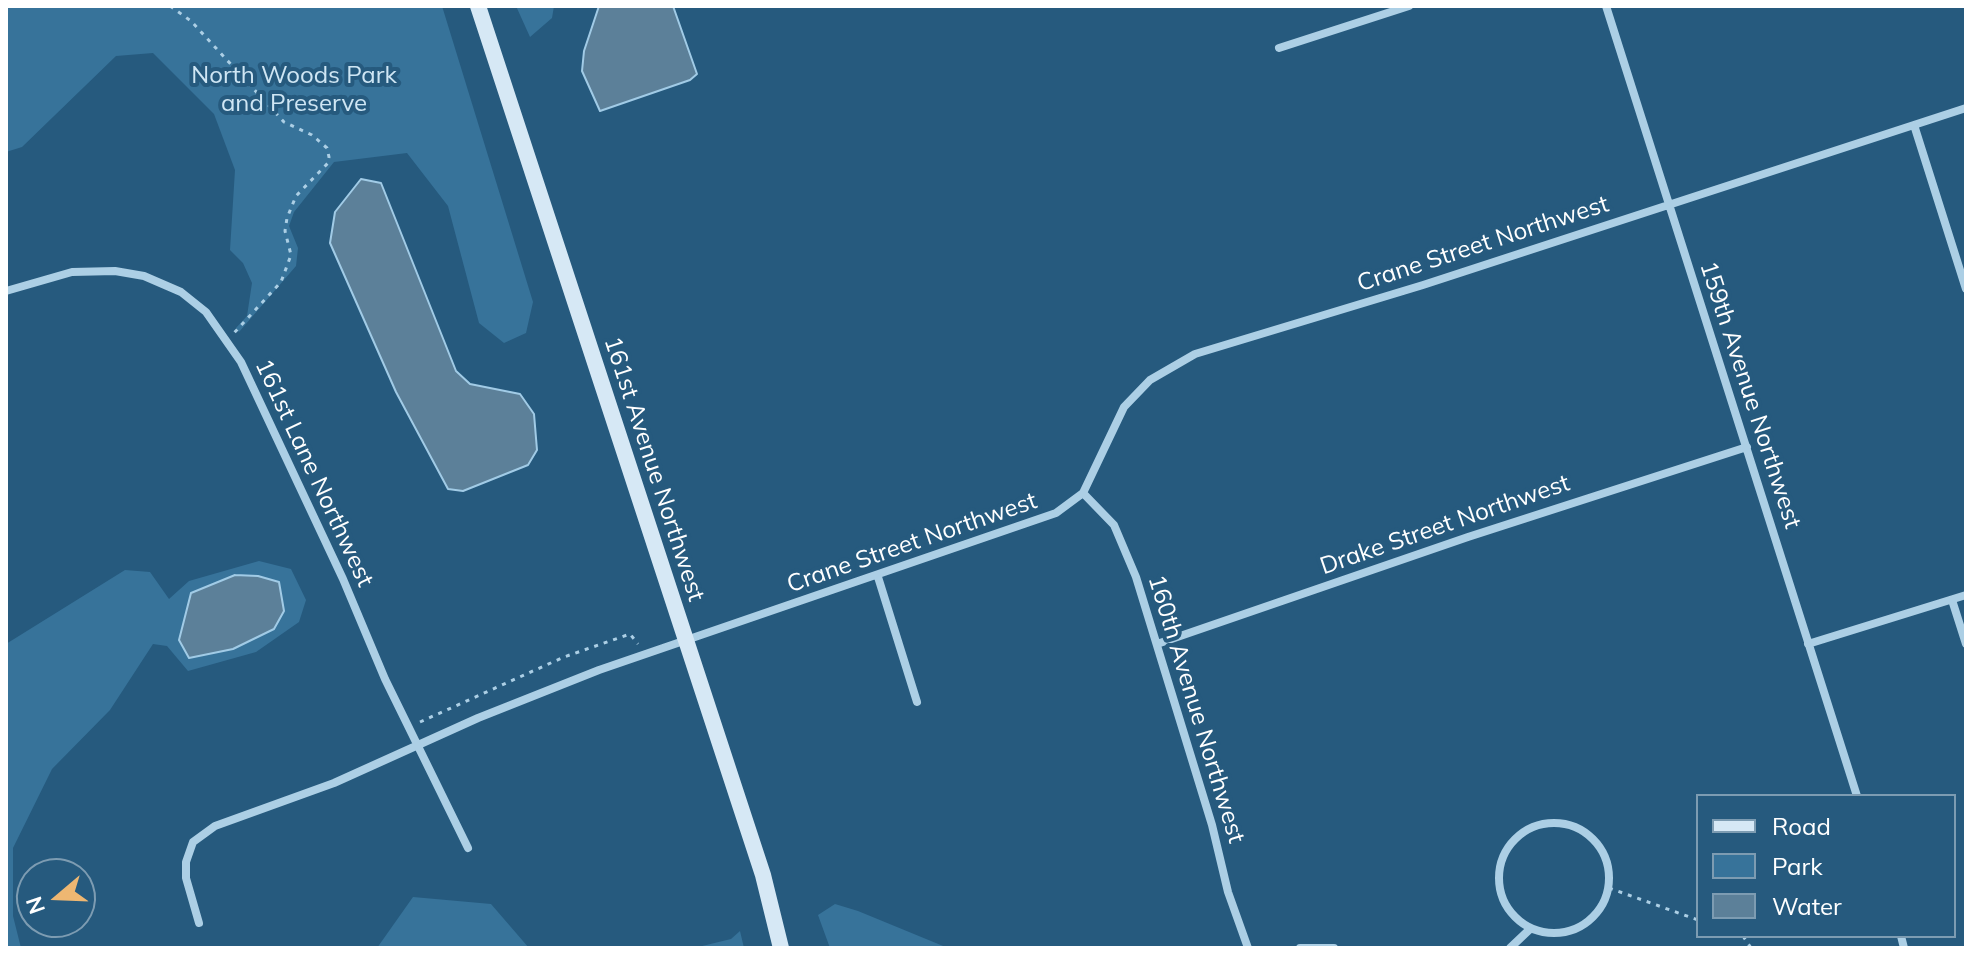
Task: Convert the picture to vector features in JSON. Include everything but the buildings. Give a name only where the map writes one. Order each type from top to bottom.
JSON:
[{"type":"main road","name":"161st Avenue Northwest","points":[[478,6],[763,875],[781,948]]},
{"type":"street","points":[[1279,48],[1409,6]]},
{"type":"street","name":"159th Avenue Northwest","points":[[1606,6],[1856,794]]},
{"type":"street","name":"Crane Street Northwest","points":[[199,923],[186,878],[188,851],[199,836],[215,826],[334,783],[529,697],[1056,513],[1083,493],[1124,407],[1150,380],[1195,354],[1670,205],[1966,108]]},
{"type":"street","points":[[1914,125],[1966,289]]},
{"type":"street","name":"161st Lane Northwest","points":[[6,291],[72,272],[115,271],[144,276],[181,292],[206,312],[241,362],[468,848]]},
{"type":"street","name":"Drake Street Northwest","points":[[1157,644],[1468,537],[1747,447]]},
{"type":"street","name":"160th Avenue Northwest","points":[[1083,493],[1114,525],[1136,577],[1212,825],[1228,892],[1248,948]]},
{"type":"street","points":[[878,577],[917,702]]},
{"type":"street","points":[[1808,644],[1966,595]]},
{"type":"street","points":[[1952,600],[1966,644]]},
{"type":"street","points":[[1548,822],[1564,822],[1582,828],[1606,859],[1609,888],[1598,910],[1575,928],[1559,934],[1529,930],[1509,910],[1498,878],[1504,853],[1526,829],[1548,822]]},
{"type":"street","points":[[1510,948],[1529,930]]},
{"type":"street","points":[[1300,948],[1334,948]]},
{"type":"path","points":[[170,6],[191,21],[284,122],[312,135],[327,148],[329,157],[328,163],[296,196],[287,218],[285,231],[291,255],[281,282],[225,340]]},
{"type":"path","points":[[409,727],[533,668],[630,634],[645,654]]},
{"type":"path","points":[[1609,888],[1696,919]]},
{"type":"green space","name":"North Woods Park and Preserve","points":[[6,6],[442,6],[533,302],[526,333],[504,343],[479,323],[448,206],[407,153],[334,162],[294,212],[289,226],[298,248],[296,266],[239,332],[236,328],[247,316],[252,283],[243,263],[230,250],[235,170],[214,114],[153,53],[116,56],[22,147],[6,152]]},
{"type":"green space","points":[[516,6],[554,6],[552,18],[530,37]]},
{"type":"green space","points":[[259,561],[291,569],[306,600],[299,622],[256,652],[188,671],[167,646],[153,644],[110,710],[52,769],[13,848],[13,916],[16,938],[21,948],[6,948],[6,644],[125,570],[150,572],[169,599],[189,581]]},
{"type":"green space","points":[[413,897],[491,904],[529,948],[377,948]]},
{"type":"green space","points":[[835,904],[948,948],[830,948],[818,915]]},
{"type":"green space","points":[[740,931],[744,948],[694,948],[731,939]]},
{"type":"water","points":[[599,6],[673,6],[697,74],[690,80],[600,111],[582,71],[584,51]]},
{"type":"water","points":[[361,179],[381,183],[456,371],[470,384],[520,394],[534,414],[537,450],[528,465],[463,491],[448,489],[396,392],[330,243],[335,212]]},
{"type":"water","points":[[235,575],[258,576],[279,582],[284,611],[274,629],[233,649],[189,658],[179,640],[191,593]]}]
